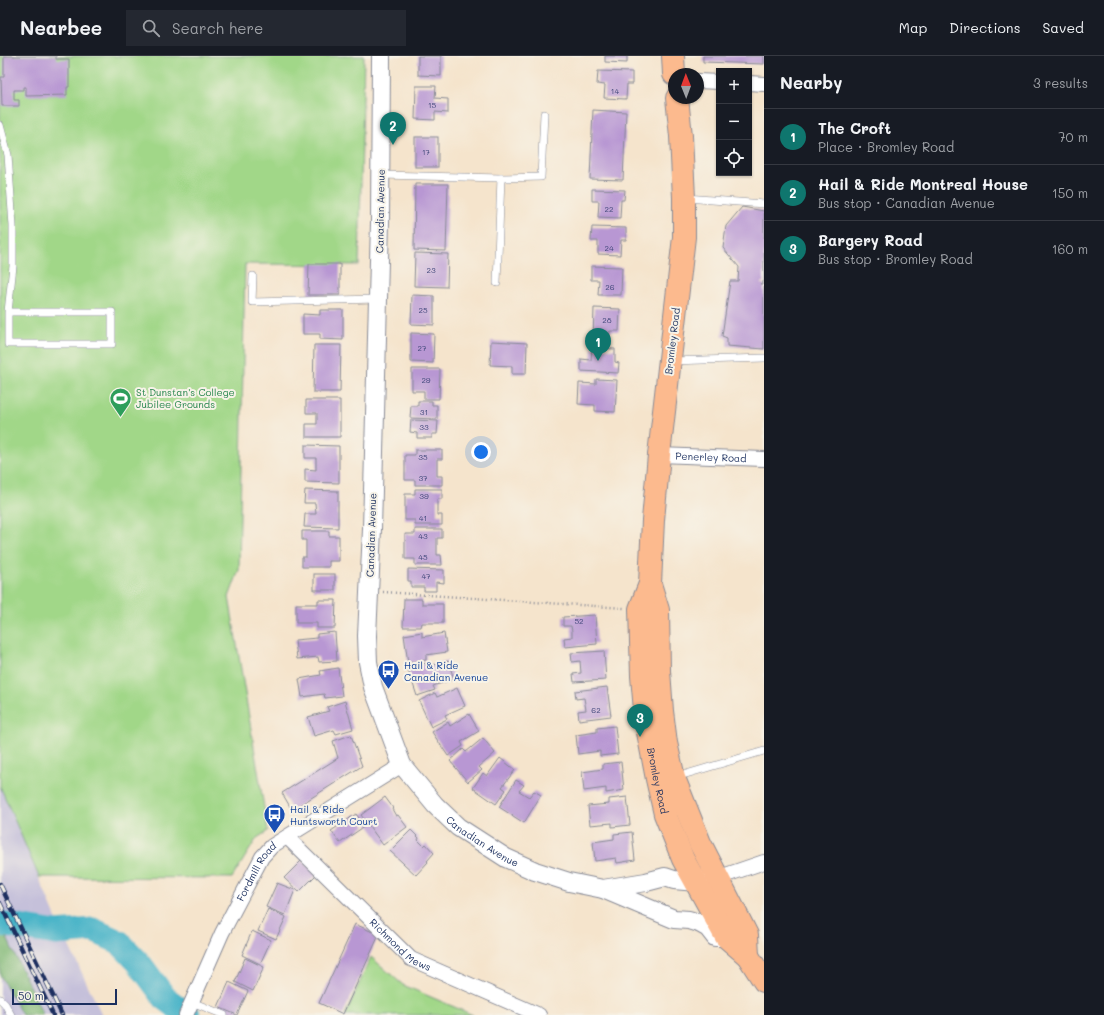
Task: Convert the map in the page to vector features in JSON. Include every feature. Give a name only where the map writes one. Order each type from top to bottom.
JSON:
[{"type":"highway","points":[[673,56],[674,68]]},
{"type":"highway","name":"Bromley Road","points":[[678,104],[684,198],[684,237],[658,455],[650,584],[640,609],[646,722],[665,814],[683,859],[726,937],[748,956],[764,981]]},
{"type":"highway","name":"Bromley Road","points":[[650,584],[658,610],[659,671],[662,710],[666,743],[674,778],[700,843],[747,935],[748,956]]},
{"type":"street","name":"Canadian Avenue","points":[[381,56],[378,299],[372,529],[367,636],[368,662],[373,687],[402,765],[435,805],[458,827],[506,858],[535,871],[569,882],[603,889],[674,919],[688,920],[699,923],[708,928],[714,937],[726,937]]},
{"type":"street","points":[[704,81],[716,82]]},
{"type":"street","points":[[752,84],[764,84]]},
{"type":"street","name":"Penerley Road","points":[[658,455],[764,459]]},
{"type":"street","name":"Fordmill Road","points":[[186,1015],[222,933],[262,857],[272,846],[402,765]]},
{"type":"street","name":"Richmond Mews","points":[[286,837],[411,959],[539,1015]]},
{"type":"street","points":[[665,877],[670,870],[683,859]]},
{"type":"street","points":[[717,878],[764,862]]},
{"type":"street","name":"Canadian Avenue","points":[[603,889],[646,882],[665,877],[674,880],[696,882],[717,878]]},
{"type":"street","points":[[645,907],[643,894],[646,882]]},
{"type":"lane","points":[[380,175],[501,178],[541,177],[544,114]]},
{"type":"lane","points":[[0,126],[8,154],[13,226],[12,266],[8,312],[8,344],[112,344],[112,312],[8,312]]},
{"type":"lane","points":[[497,283],[501,178]]},
{"type":"lane","points":[[684,198],[764,204]]},
{"type":"lane","points":[[253,276],[252,302],[378,299]]},
{"type":"lane","points":[[670,361],[764,358]]},
{"type":"lane","points":[[674,778],[764,751]]},
{"type":"lane","points":[[0,999],[5,1004],[11,1015]]},
{"type":"lane","points":[[192,1002],[224,1015]]},
{"type":"path","points":[[382,592],[640,609]]},
{"type":"shaded area","points":[[0,786],[59,925],[102,1015],[0,1015]]},
{"type":"green space","name":"St Dunstan's College Jubilee Grounds","points":[[0,56],[364,56],[359,265],[245,264],[239,570],[229,597],[268,831],[257,838],[232,878],[39,877],[0,786]]},
{"type":"green space","points":[[0,923],[43,1015],[22,1015],[0,975]]},
{"type":"green space","points":[[371,957],[403,985],[473,1015],[345,1015]]},
{"type":"building","points":[[4,56],[56,56],[56,59],[69,59],[69,87],[67,87],[67,95],[26,96],[26,87],[23,87],[23,90],[14,90],[14,100],[19,100],[19,106],[2,106],[1,77],[4,77]]},
{"type":"building","points":[[418,56],[441,56],[441,76],[418,75]]},
{"type":"building","points":[[605,56],[627,56],[627,63],[605,62]]},
{"type":"building","points":[[703,56],[764,56],[764,64],[703,62]]},
{"type":"building","points":[[598,71],[632,72],[632,84],[627,84],[626,99],[604,98],[605,85],[597,84]]},
{"type":"building","points":[[416,86],[436,86],[435,98],[448,99],[448,113],[435,112],[435,120],[415,119]]},
{"type":"building","points":[[593,110],[626,112],[623,180],[590,179]]},
{"type":"building","points":[[415,137],[438,137],[438,167],[415,167]]},
{"type":"building","points":[[415,184],[448,184],[446,251],[414,250]]},
{"type":"building","points":[[592,189],[625,190],[624,200],[621,200],[620,218],[598,217],[599,201],[592,201]]},
{"type":"building","points":[[742,207],[764,211],[764,281],[760,284],[764,284],[764,349],[727,346],[727,338],[722,336],[730,281],[738,281],[739,267],[723,248],[726,226]]},
{"type":"building","points":[[592,227],[626,228],[626,240],[621,240],[620,255],[598,254],[598,241],[591,241]]},
{"type":"building","points":[[415,253],[448,254],[447,287],[414,286]]},
{"type":"building","points":[[309,264],[340,264],[340,295],[308,295]]},
{"type":"building","points":[[591,266],[622,267],[621,295],[598,295],[599,280],[591,280]]},
{"type":"building","points":[[412,295],[434,296],[434,325],[411,324]]},
{"type":"building","points":[[594,308],[620,309],[619,331],[610,331],[609,340],[593,339]]},
{"type":"building","points":[[320,310],[343,310],[343,340],[320,339],[320,334],[303,334],[303,314],[320,315]]},
{"type":"building","points":[[411,333],[434,334],[433,363],[411,362]]},
{"type":"building","points":[[491,341],[527,343],[526,374],[512,374],[512,366],[490,365]]},
{"type":"building","points":[[314,345],[341,345],[340,392],[313,392]]},
{"type":"building","points":[[592,348],[615,349],[615,362],[619,363],[618,373],[581,371],[581,359],[591,360]]},
{"type":"building","points":[[412,369],[440,369],[439,399],[424,399],[424,391],[412,391]]},
{"type":"building","points":[[596,379],[617,380],[615,412],[595,411],[595,405],[578,404],[579,383],[596,384]]},
{"type":"building","points":[[306,400],[340,400],[340,437],[306,437],[306,424],[317,424],[317,413],[306,413]]},
{"type":"building","points":[[418,401],[432,401],[432,405],[437,405],[437,419],[410,418],[411,406],[418,406]]},
{"type":"building","points":[[411,420],[438,421],[437,434],[432,434],[432,438],[417,438],[417,433],[410,432]]},
{"type":"building","points":[[305,445],[339,446],[339,483],[305,482],[305,469],[316,470],[316,458],[305,458]]},
{"type":"building","points":[[415,450],[442,450],[442,459],[437,459],[437,476],[442,476],[442,485],[415,485],[415,480],[405,480],[405,455],[415,455]]},
{"type":"building","points":[[415,489],[442,489],[442,499],[437,499],[437,515],[442,515],[442,525],[415,525],[415,520],[405,520],[405,494],[415,494]]},
{"type":"building","points":[[305,490],[338,491],[338,528],[304,527],[305,514],[316,514],[315,503],[304,503]]},
{"type":"building","points":[[415,529],[442,529],[442,538],[437,538],[437,555],[441,555],[442,565],[415,565],[415,559],[405,559],[405,534],[415,534]]},
{"type":"building","points":[[302,531],[329,531],[329,536],[339,536],[339,561],[329,561],[329,567],[302,567],[302,557],[306,557],[306,540],[302,540]]},
{"type":"building","points":[[408,569],[444,570],[444,583],[436,582],[436,591],[424,591],[424,587],[411,587],[411,581],[408,581]]},
{"type":"building","points":[[314,574],[335,574],[335,590],[314,590]]},
{"type":"building","points":[[404,599],[422,599],[422,604],[443,604],[443,623],[422,623],[421,627],[403,627]]},
{"type":"building","points":[[318,600],[336,600],[335,628],[317,628],[317,623],[296,623],[296,604],[318,604]]},
{"type":"building","points":[[595,615],[597,644],[565,647],[564,638],[572,637],[572,631],[571,626],[563,626],[563,617]]},
{"type":"building","points":[[335,632],[337,661],[319,662],[318,657],[297,659],[295,640],[317,638],[317,634]]},
{"type":"building","points":[[422,632],[422,637],[444,633],[447,652],[426,655],[426,660],[408,663],[404,635]]},
{"type":"building","points":[[604,651],[606,680],[574,682],[573,674],[581,673],[580,661],[572,662],[571,653]]},
{"type":"building","points":[[448,661],[454,679],[433,686],[435,690],[417,696],[408,669],[426,663],[427,667]]},
{"type":"building","points":[[338,668],[342,696],[325,698],[324,694],[302,697],[299,679],[321,675],[320,671]]},
{"type":"building","points":[[607,687],[611,716],[579,720],[578,711],[586,710],[584,698],[576,699],[575,691]]},
{"type":"building","points":[[457,688],[465,706],[445,715],[447,719],[431,727],[419,701],[435,693],[437,697]]},
{"type":"building","points":[[345,701],[353,729],[336,734],[334,730],[314,736],[308,717],[329,711],[327,707]]},
{"type":"building","points":[[469,714],[479,731],[461,742],[463,746],[448,756],[432,732],[448,722],[450,726]]},
{"type":"building","points":[[615,726],[618,754],[600,756],[600,751],[578,754],[576,735],[597,732],[597,728]]},
{"type":"building","points":[[351,735],[362,766],[292,810],[282,793],[338,758],[333,741]]},
{"type":"building","points":[[483,738],[495,753],[479,767],[482,770],[468,782],[450,761],[463,749],[466,752]]},
{"type":"building","points":[[500,758],[515,770],[502,787],[506,790],[496,804],[473,788],[483,773],[487,776]]},
{"type":"building","points":[[621,762],[624,790],[606,793],[606,788],[584,791],[582,772],[603,769],[603,764]]},
{"type":"building","points":[[516,780],[524,785],[519,791],[529,797],[534,791],[541,795],[524,823],[499,807]]},
{"type":"building","points":[[385,797],[393,808],[392,809],[396,816],[398,815],[407,827],[383,845],[361,815]]},
{"type":"building","points":[[627,797],[630,825],[612,827],[612,823],[590,825],[588,806],[609,804],[609,799]]},
{"type":"building","points":[[356,814],[365,826],[340,843],[331,831]]},
{"type":"building","points":[[411,830],[424,846],[426,844],[434,853],[416,875],[390,851]]},
{"type":"building","points":[[632,832],[635,860],[617,863],[616,858],[595,861],[593,842],[614,839],[614,834]]},
{"type":"building","points":[[302,860],[317,874],[299,892],[284,878]]},
{"type":"building","points":[[277,883],[295,890],[285,915],[266,907]]},
{"type":"building","points":[[268,909],[286,917],[276,939],[258,931]]},
{"type":"building","points":[[355,924],[379,935],[343,1014],[319,1003]]},
{"type":"building","points":[[252,931],[271,940],[260,964],[242,955]]},
{"type":"building","points":[[245,958],[264,967],[253,991],[235,982]]},
{"type":"building","points":[[229,982],[248,991],[237,1015],[218,1007]]},
{"type":"waterway","points":[[0,924],[56,933],[93,930],[119,942],[139,963],[165,998],[188,1015]]},
{"type":"railway","points":[[0,884],[62,1015]]},
{"type":"railway","points":[[0,903],[53,1015]]},
{"type":"place","name":"Hail & Ride Montreal House","points":[[393,145]]},
{"type":"place","name":"The Croft","points":[[598,361]]},
{"type":"place","name":"St Dunstan's College Jubilee Grounds","points":[[121,418]]},
{"type":"place","name":"Hail & Ride Canadian Avenue","points":[[388,690]]},
{"type":"place","name":"Bargery Road","points":[[640,737]]},
{"type":"place","name":"Hail & Ride Huntsworth Court","points":[[275,834]]}]
